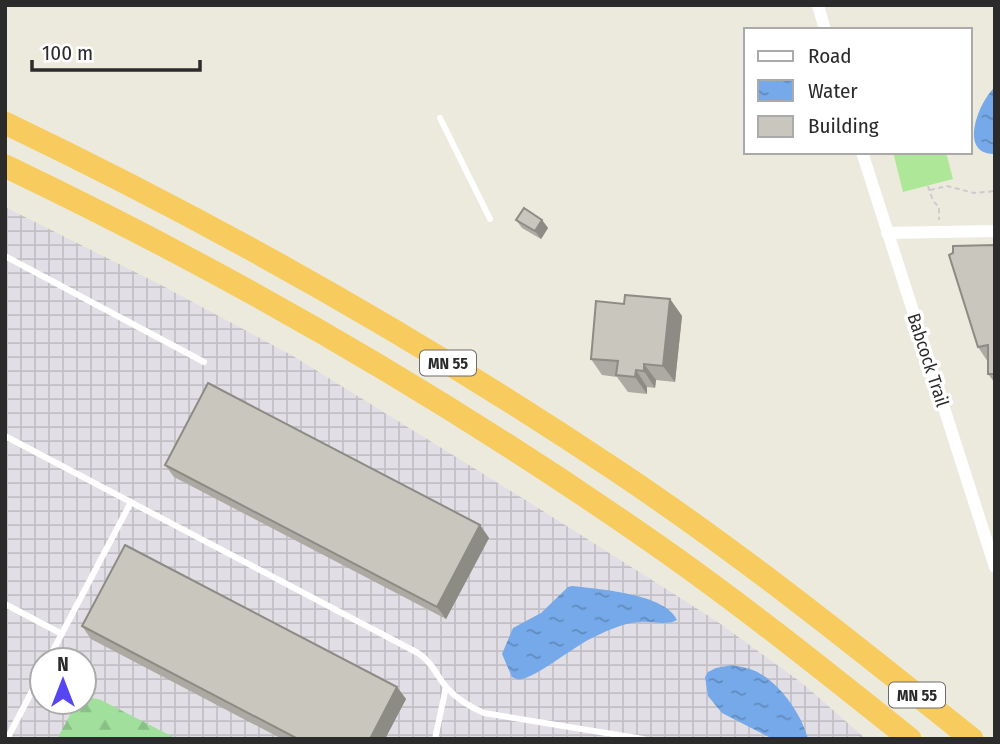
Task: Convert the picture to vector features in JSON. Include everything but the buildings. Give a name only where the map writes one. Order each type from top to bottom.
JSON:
[{"type":"highway","name":"MN 55","points":[[5,123],[209,224],[418,344],[635,483],[753,568],[972,739]]},
{"type":"highway","name":"MN 55","points":[[5,166],[151,237],[240,285],[443,403],[636,531],[763,622],[910,739]]},
{"type":"highway","points":[[862,651],[989,739]]},
{"type":"highway","points":[[837,680],[903,739]]},
{"type":"street","points":[[818,5],[824,28]]},
{"type":"street","name":"Babcock Trail","points":[[863,154],[995,567]]},
{"type":"street","points":[[887,233],[995,231]]},
{"type":"lane","points":[[440,118],[491,219]]},
{"type":"lane","points":[[5,256],[204,362]]},
{"type":"lane","points":[[5,436],[418,653],[429,660],[446,687],[471,708],[484,713],[643,739]]},
{"type":"lane","points":[[56,646],[131,502]]},
{"type":"lane","points":[[5,604],[62,634]]},
{"type":"lane","points":[[435,739],[446,687]]},
{"type":"lane","points":[[7,739],[28,699]]},
{"type":"path","points":[[928,186],[933,201],[939,207],[939,232]]},
{"type":"path","points":[[930,190],[947,187],[974,193],[995,191]]},
{"type":"shaded area","points":[[5,207],[159,284],[293,356],[715,620],[802,683],[866,739],[5,739]]},
{"type":"green space","points":[[894,154],[947,154],[953,179],[903,192]]},
{"type":"green space","points":[[98,699],[177,739],[57,739],[69,716],[98,716]]},
{"type":"water","points":[[995,87],[995,154],[979,149],[974,135],[977,116],[985,99]]},
{"type":"water","points":[[572,586],[614,591],[646,599],[660,604],[677,620],[620,626],[588,640],[528,677],[512,677],[502,654],[513,628],[541,613]]},
{"type":"water","points":[[732,665],[756,671],[775,685],[796,711],[808,739],[773,739],[722,713],[708,696],[705,677],[716,668]]}]
